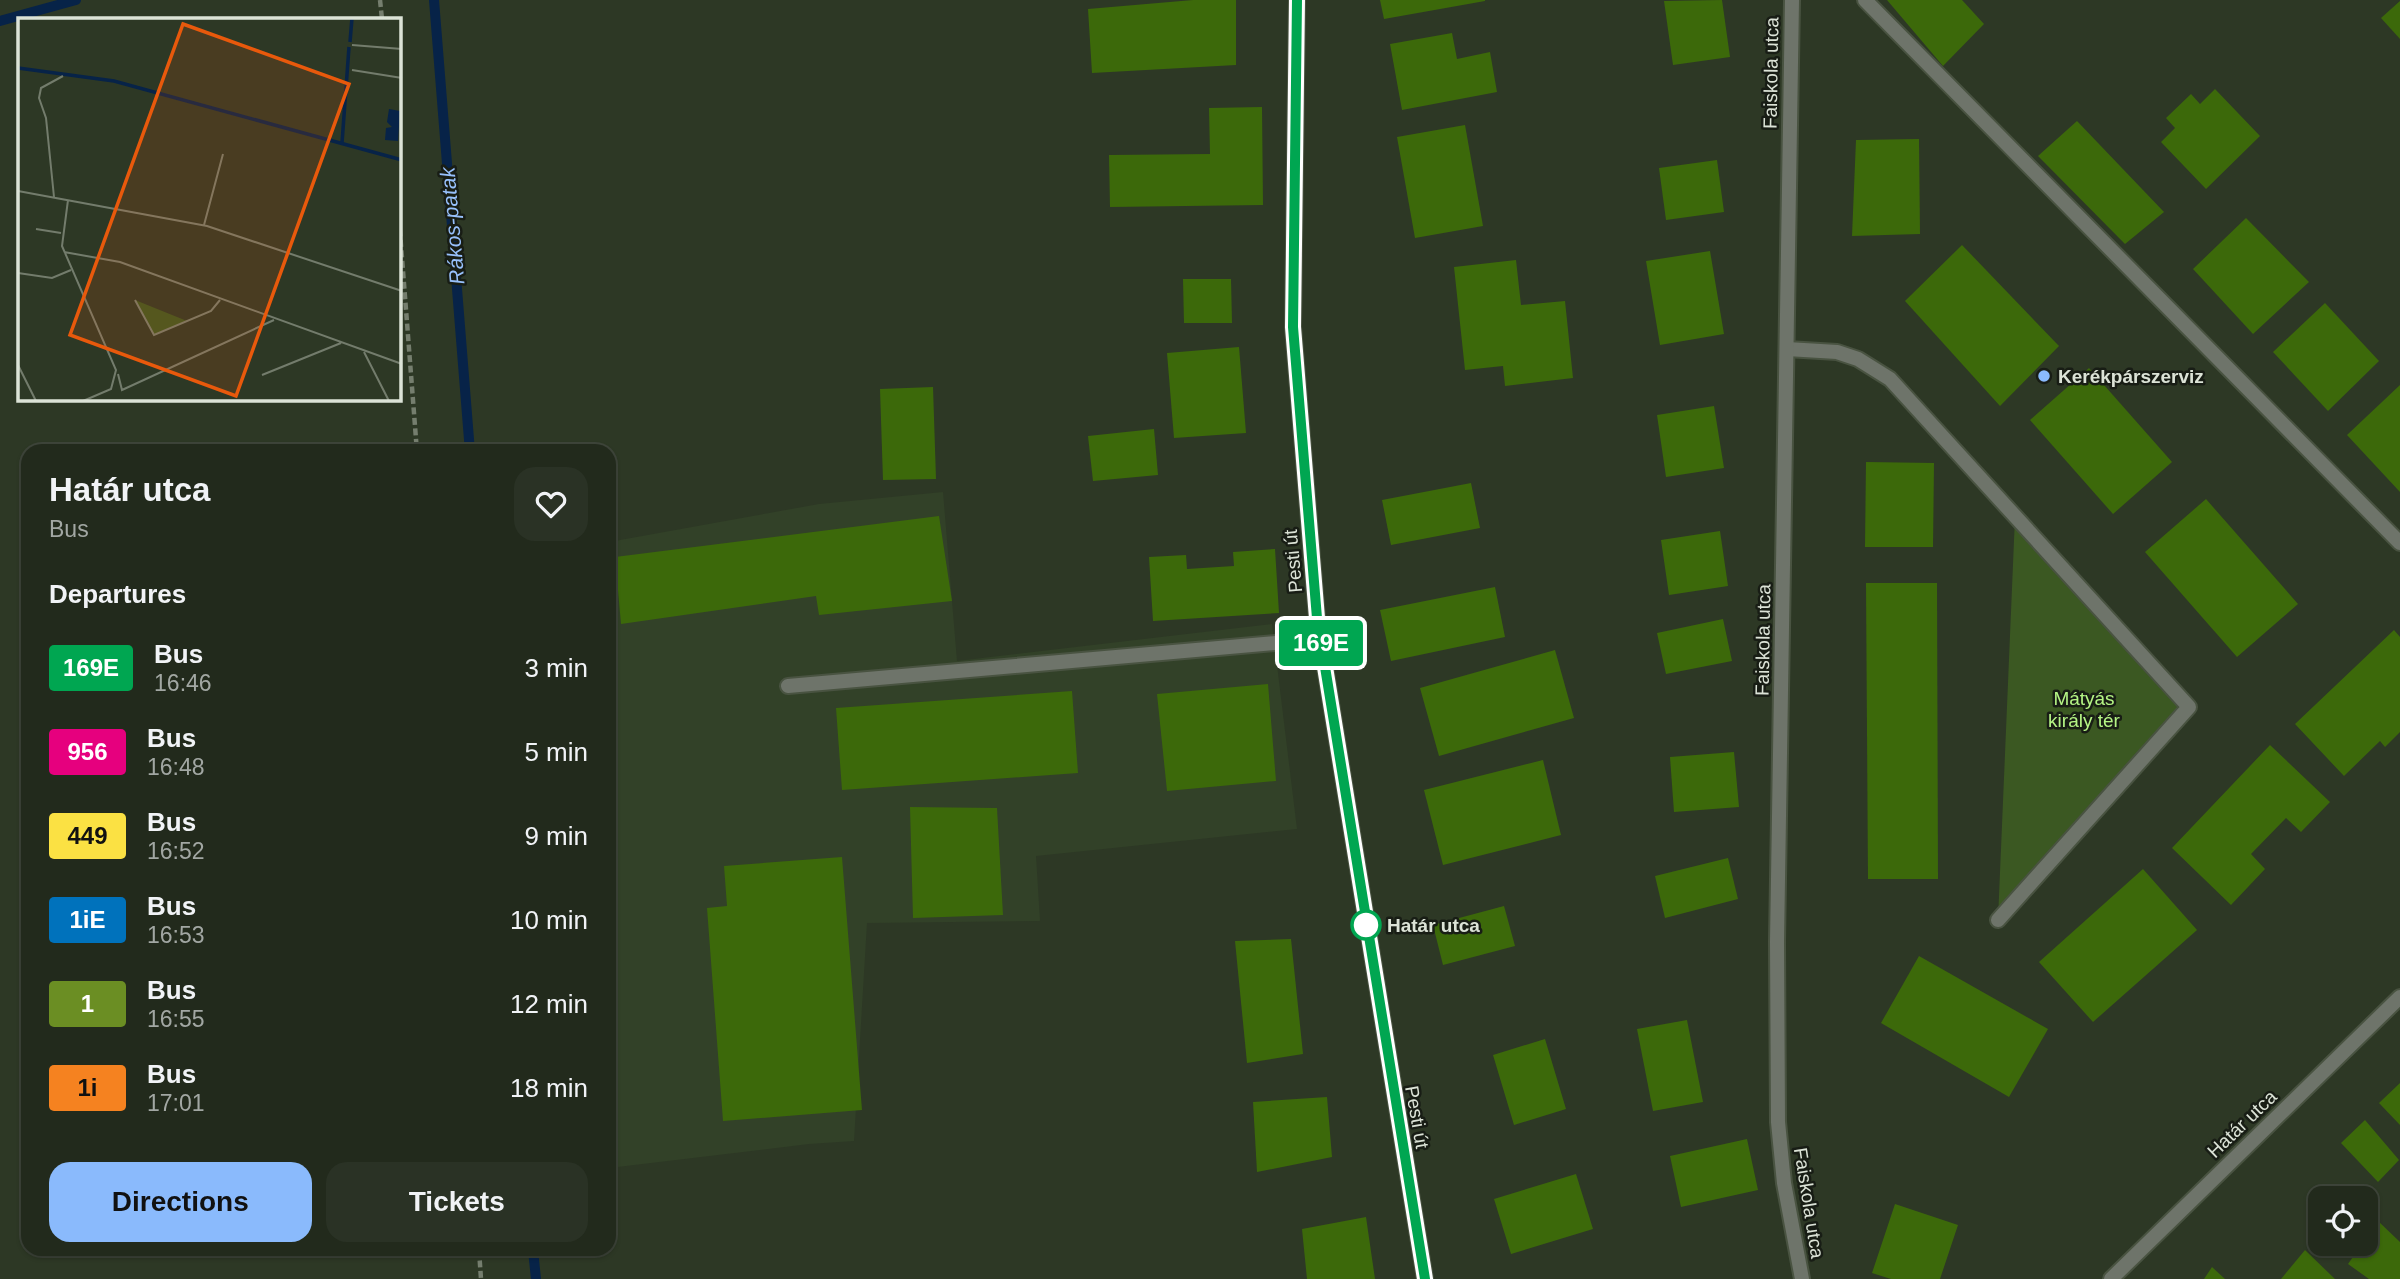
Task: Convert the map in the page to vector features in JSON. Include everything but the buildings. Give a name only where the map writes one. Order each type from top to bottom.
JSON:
[{"type":"main road","name":"Pesti út","points":[[1297,0],[1293,327],[1306,500],[1320,639],[1425,1279]]},
{"type":"street","name":"Faiskola utca","points":[[1792,0],[1777,942],[1778,1122],[1784,1183],[1802,1279]]},
{"type":"street","points":[[1866,0],[2400,543]]},
{"type":"street","points":[[1787,349],[1837,352],[1858,359],[1890,379],[2189,707],[1998,920]]},
{"type":"street","points":[[788,686],[1320,639]]},
{"type":"street","name":"Határ utca","points":[[2111,1279],[2400,997]]},
{"type":"path","points":[[380,0],[382,18]]},
{"type":"path","points":[[401,245],[416,444]]},
{"type":"path","points":[[479,1256],[481,1279]]},
{"type":"shaded area","points":[[943,492],[957,661],[1272,624],[1297,829],[1036,856],[1040,921],[867,923],[854,1141],[616,1167],[616,541],[819,504]]},
{"type":"green space","name":"Mátyás király tér","points":[[2015,517],[2189,707],[1998,920]]},
{"type":"waterway","points":[[0,21],[76,0]]},
{"type":"waterway","name":"Rákos-patak","points":[[434,0],[469,444]]},
{"type":"waterway","name":"Rákos-patak","points":[[534,1256],[536,1279]]},
{"type":"bus line","name":"169E","points":[[1297,0],[1293,327],[1317,618],[1425,1279]]},
{"type":"place","name":"Kerékpárszerviz","points":[[2044,376]]},
{"type":"place","name":"Határ utca","points":[[1366,925]]}]
